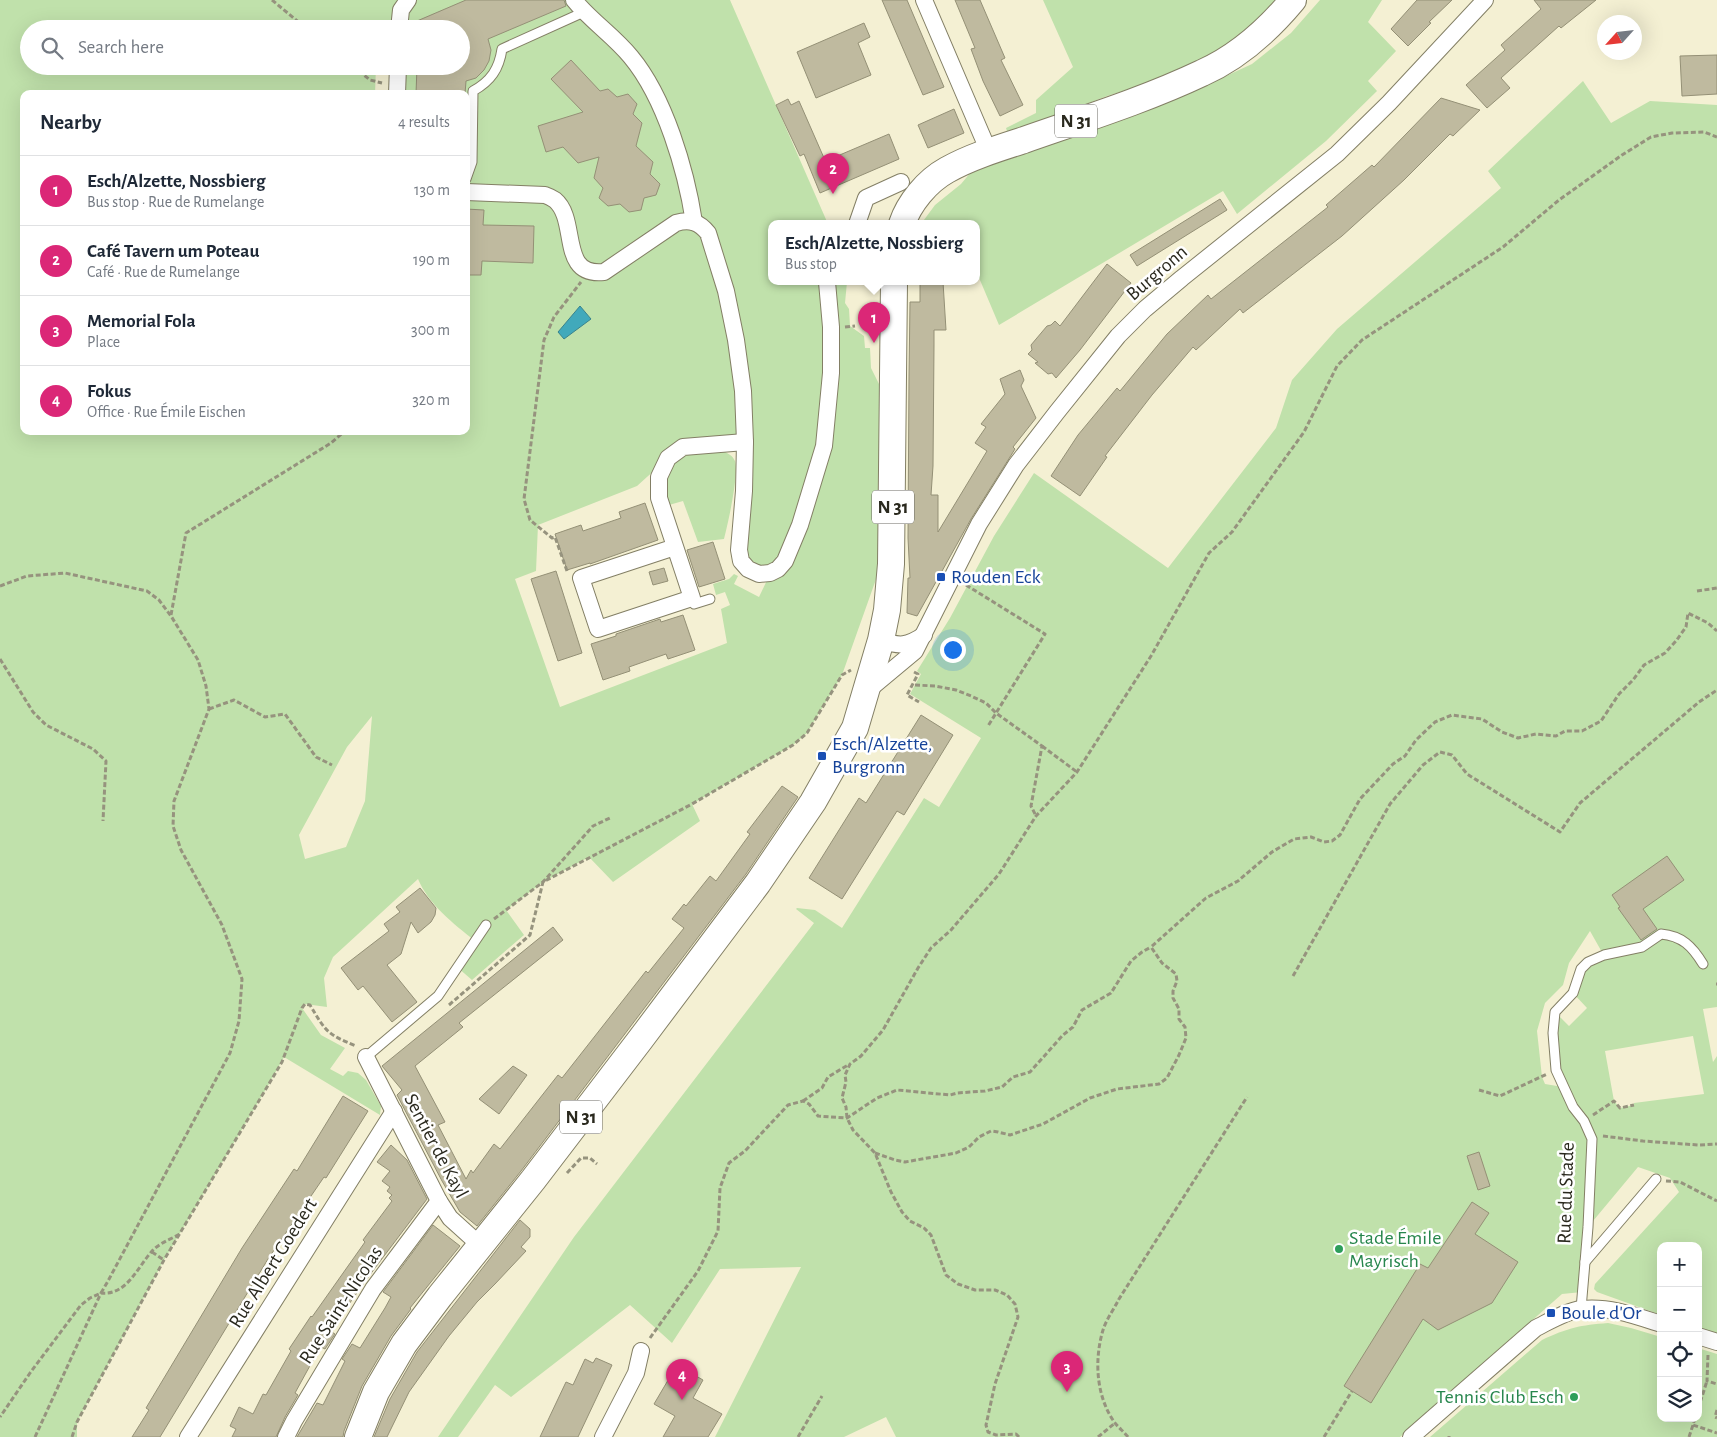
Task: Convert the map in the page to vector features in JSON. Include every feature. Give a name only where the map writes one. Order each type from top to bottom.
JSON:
[{"type":"main road","name":"N 31","points":[[903,220],[905,214],[923,189],[946,170],[989,152],[1164,90],[1204,72],[1243,49],[1276,21],[1293,0]]},
{"type":"main road","name":"N 31","points":[[358,1437],[376,1392],[404,1344],[640,1040],[758,883],[813,802],[855,728],[862,681],[879,646],[892,564],[894,285]]},
{"type":"street","points":[[400,20],[401,10],[408,0]]},
{"type":"street","points":[[924,0],[989,152]]},
{"type":"street","name":"Burgronn","points":[[862,681],[908,667],[979,524],[1016,465],[1118,336],[1145,309],[1182,278],[1337,154],[1389,103],[1485,0]]},
{"type":"street","points":[[579,6],[610,34],[632,58],[651,87],[669,127],[690,196],[694,222]]},
{"type":"street","points":[[398,75],[398,89]]},
{"type":"street","points":[[858,220],[866,198],[901,182]]},
{"type":"street","points":[[470,192],[545,195],[555,200],[562,209],[576,262],[584,270],[594,273],[604,272],[676,222],[685,220],[694,222],[702,226],[708,233],[726,291],[736,340],[743,391],[746,442],[739,550],[741,561],[748,569],[759,574],[770,574],[785,561],[800,525],[824,446],[831,373],[831,327],[827,285]]},
{"type":"street","points":[[675,547],[581,578],[598,629],[692,598],[659,498],[659,477],[668,458],[683,447],[746,442]]},
{"type":"street","points":[[879,646],[911,643],[924,635]]},
{"type":"street","points":[[879,646],[908,667]]},
{"type":"street","name":"Sentier de Kayl","points":[[366,1057],[439,1201],[450,1218],[481,1246]]},
{"type":"street","name":"Rue Albert Goedert","points":[[188,1437],[394,1112]]},
{"type":"street","name":"Rue Saint-Nicolas","points":[[286,1437],[373,1289],[439,1201]]},
{"type":"street","points":[[1411,1437],[1536,1328],[1558,1317],[1581,1309],[1606,1309],[1657,1323]]},
{"type":"street","points":[[603,1437],[636,1373],[641,1351]]},
{"type":"lane","points":[[470,168],[472,162],[473,91],[485,84],[494,74],[500,62],[502,49],[579,6]]},
{"type":"lane","points":[[692,598],[694,604],[710,599]]},
{"type":"lane","points":[[366,1057],[438,996],[486,925]]},
{"type":"lane","name":"Rue du Stade","points":[[1581,1309],[1592,1139],[1584,1121],[1573,1107],[1556,1070],[1553,1033],[1555,1012],[1573,993],[1581,969],[1588,962],[1604,954],[1642,947],[1661,934],[1675,936],[1688,944],[1703,964]]},
{"type":"lane","points":[[1585,1262],[1656,1179]]},
{"type":"path","points":[[272,0],[296,20]]},
{"type":"path","points":[[364,75],[370,80],[398,89]]},
{"type":"path","points":[[641,1351],[698,1271],[718,1231],[720,1188],[729,1164],[745,1151],[788,1105],[803,1101],[822,1088],[828,1077],[861,1056],[883,1030],[918,968],[932,948],[951,930],[998,874],[1036,816],[1077,772],[1151,656],[1209,553],[1232,532],[1304,432],[1337,366],[1362,340],[1504,247],[1559,200],[1622,155],[1651,137],[1672,133],[1704,132],[1717,137]]},
{"type":"path","points":[[581,578],[567,570],[555,537],[552,538],[530,520],[524,499],[544,340],[554,317],[589,272]]},
{"type":"path","points":[[171,616],[186,533],[331,443],[340,435]]},
{"type":"path","points":[[0,586],[27,576],[65,573],[148,591],[159,600],[171,616],[198,660],[206,686],[209,709],[174,800],[174,826],[181,850],[222,924],[242,979],[239,1021],[230,1054],[101,1293],[35,1437]]},
{"type":"path","points":[[953,576],[1045,634],[988,726]]},
{"type":"path","points":[[1697,591],[1717,588]]},
{"type":"path","points":[[803,1101],[809,1104],[818,1116],[847,1118],[877,1098],[897,1090],[950,1096],[957,1093],[985,1091],[1002,1086],[1014,1078],[1030,1072],[1062,1035],[1073,1027],[1082,1010],[1111,993],[1131,961],[1151,947],[1206,898],[1238,881],[1272,852],[1294,839],[1311,838],[1324,842],[1332,841],[1340,835],[1360,799],[1393,764],[1406,756],[1416,740],[1435,722],[1452,715],[1482,720],[1502,732],[1518,738],[1536,734],[1556,736],[1565,731],[1582,731],[1600,721],[1618,694],[1644,665],[1665,653],[1676,642],[1686,627],[1688,613],[1708,623],[1717,631]]},
{"type":"path","points":[[0,659],[33,712],[46,725],[93,749],[106,762],[103,821]]},
{"type":"path","points":[[908,667],[918,674],[907,695],[918,702]]},
{"type":"path","points":[[486,925],[543,882],[692,804],[792,745],[808,733],[842,675],[851,670],[862,681]]},
{"type":"path","points":[[915,684],[956,690],[986,703],[996,714],[1077,772]]},
{"type":"path","points":[[1293,976],[1390,804],[1423,765],[1440,752],[1452,755],[1467,774],[1560,832],[1580,803],[1699,702],[1717,690]]},
{"type":"path","points":[[209,709],[234,700],[265,717],[285,714],[316,757],[332,765]]},
{"type":"path","points":[[1036,816],[1031,806],[1042,746]]},
{"type":"path","points":[[443,1009],[530,935],[543,882],[593,826],[612,817]]},
{"type":"path","points":[[875,1153],[905,1162],[956,1153],[969,1147],[979,1136],[991,1132],[1010,1135],[1043,1124],[1090,1098],[1117,1089],[1159,1084],[1167,1078],[1186,1038],[1185,1027],[1179,1020],[1179,1009],[1173,998],[1173,991],[1178,981],[1176,974],[1162,964],[1151,947]]},
{"type":"path","points":[[72,1437],[77,1422],[164,1260],[282,1062],[305,1004],[310,1005],[324,1029],[332,1036],[360,1048],[366,1057]]},
{"type":"path","points":[[850,1064],[845,1075],[846,1082],[842,1098],[847,1118],[854,1130],[875,1153],[891,1192],[902,1212],[910,1221],[924,1228],[931,1235],[946,1275],[958,1284],[975,1290],[995,1290],[1007,1295],[1015,1304],[1018,1317],[995,1384],[986,1425],[988,1432],[996,1435],[1016,1434],[1018,1437]]},
{"type":"path","points":[[1479,1090],[1500,1096],[1556,1070]]},
{"type":"path","points":[[1128,1437],[1115,1423],[1106,1407],[1100,1390],[1097,1356],[1103,1329],[1119,1299],[1247,1097]]},
{"type":"path","points":[[1600,1111],[1614,1101],[1620,1108],[1634,1105]]},
{"type":"path","points":[[1592,1139],[1604,1136],[1698,1145],[1717,1144]]},
{"type":"path","points":[[1656,1179],[1680,1182],[1717,1201]]},
{"type":"path","points":[[0,1417],[81,1305],[90,1298],[101,1293],[109,1294],[130,1282],[159,1245],[181,1234]]},
{"type":"path","points":[[152,1252],[164,1260]]},
{"type":"path","points":[[1702,1397],[1707,1381],[1708,1339]]},
{"type":"path","points":[[1707,1381],[1717,1384]]},
{"type":"path","points":[[1324,1437],[1352,1391]]},
{"type":"path","points":[[798,1437],[822,1396]]},
{"type":"path","points":[[1717,1410],[1715,1417],[1717,1418]]},
{"type":"path","points":[[1690,1437],[1694,1422]]},
{"type":"path","points":[[1098,1437],[1115,1423]]},
{"type":"path","points":[[1693,1425],[1717,1433]]},
{"type":"green space","points":[[0,0],[730,0],[826,220],[768,220],[768,285],[847,285],[845,303],[849,309],[850,326],[864,336],[865,348],[870,348],[871,368],[880,386],[880,568],[842,675],[807,733],[793,745],[692,804],[700,821],[613,882],[589,857],[543,882],[506,910],[524,935],[472,980],[457,967],[475,941],[435,905],[418,879],[333,957],[324,978],[327,1007],[305,1004],[302,1008],[321,1035],[345,1048],[330,1069],[343,1076],[348,1071],[358,1073],[366,1080],[381,1106],[380,1115],[284,1057],[164,1260],[77,1422],[77,1437],[0,1437]],"holes":[[[745,442],[741,561],[770,574],[759,597],[734,584],[738,576],[734,574],[729,579],[713,584],[716,595],[725,592],[730,605],[721,609],[727,643],[560,707],[515,579],[536,571],[538,525],[637,486],[668,458]],[[372,716],[365,801],[346,847],[305,859],[299,835],[347,747]]]},
{"type":"green space","points":[[1043,0],[1277,0],[1233,44],[1193,69],[1107,96],[1008,134],[1006,128],[1036,113],[1036,100],[1073,67]]},
{"type":"green space","points":[[1320,0],[1382,0],[1368,22],[1396,51],[1368,81],[1377,91],[1326,141],[1237,214],[1223,191],[999,325],[980,280],[980,220],[924,220],[935,205],[961,184],[971,172],[1174,100],[1252,64],[1291,33]]},
{"type":"green space","points":[[1583,81],[1611,123],[1650,101],[1717,105],[1717,1007],[1703,1009],[1713,1062],[1717,1056],[1717,1334],[1702,1329],[1702,1242],[1657,1242],[1657,1314],[1597,1292],[1594,1289],[1595,1284],[1679,1192],[1670,1178],[1638,1167],[1588,1227],[1582,1292],[1562,1294],[1400,1437],[896,1437],[886,1417],[844,1437],[715,1437],[801,1267],[720,1269],[672,1343],[630,1305],[511,1397],[495,1385],[458,1437],[438,1437],[574,1237],[814,923],[796,909],[815,910],[842,928],[924,798],[939,807],[981,738],[910,694],[921,674],[917,671],[950,618],[994,536],[1034,473],[1168,568],[1276,428],[1292,380],[1337,329],[1501,188],[1488,171]],"holes":[[[1590,931],[1603,954],[1581,969],[1573,993],[1587,1008],[1569,1026],[1558,1015],[1556,1070],[1563,1087],[1545,1084],[1542,1077],[1537,1031],[1545,1003],[1563,985],[1569,963]],[[1693,1036],[1704,1094],[1634,1103],[1634,1105],[1620,1108],[1614,1101],[1605,1051]]]},
{"type":"green space","points":[[723,451],[733,457],[736,468],[724,539],[698,542],[683,501],[669,505],[666,490],[668,475],[674,462],[687,453]]},
{"type":"green space","name":"Tennis Club Esch","points":[[1608,1323],[1657,1336],[1657,1422],[1702,1422],[1702,1349],[1717,1354],[1717,1437],[1430,1437],[1542,1340],[1574,1328]]},
{"type":"water","points":[[580,306],[591,319],[564,339],[558,332]]},
{"type":"building","points":[[466,0],[564,0],[566,6],[488,39],[491,50],[489,61],[476,78],[466,81],[465,90],[416,90],[417,75],[470,75],[470,20],[419,20]]},
{"type":"building","points":[[882,0],[907,0],[944,87],[923,95]]},
{"type":"building","points":[[955,0],[980,0],[1005,58],[1001,60],[1023,105],[1000,116],[983,81],[971,49],[975,48]]},
{"type":"building","points":[[1417,0],[1452,0],[1408,46],[1391,29]]},
{"type":"building","points":[[1534,0],[1596,0],[1561,28],[1559,26],[1501,78],[1510,88],[1487,108],[1466,85],[1505,50],[1501,45],[1541,9]]},
{"type":"building","points":[[864,23],[870,37],[858,43],[871,75],[816,98],[797,52]]},
{"type":"building","points":[[1717,55],[1717,94],[1682,96],[1680,56]]},
{"type":"building","points":[[571,60],[600,91],[608,89],[617,97],[628,94],[637,104],[633,114],[642,123],[636,146],[653,162],[650,174],[660,184],[656,195],[644,198],[641,210],[629,212],[620,204],[608,206],[599,198],[603,188],[594,178],[599,157],[578,163],[563,147],[546,152],[538,126],[583,112],[551,79]]},
{"type":"building","points":[[1441,98],[1480,110],[1453,136],[1450,134],[1404,180],[1342,236],[1243,313],[1240,309],[1196,350],[1193,347],[1152,395],[1105,456],[1107,457],[1080,496],[1051,476],[1078,435],[1117,388],[1120,391],[1167,334],[1208,295],[1211,299],[1328,207],[1326,205],[1372,165],[1374,167]]},
{"type":"building","points":[[788,99],[791,105],[799,101],[824,158],[835,157],[889,134],[899,159],[820,193],[804,154],[800,156],[776,105]]},
{"type":"building","points":[[954,109],[964,133],[928,148],[918,125]]},
{"type":"building","points":[[1220,199],[1227,210],[1137,266],[1130,255]]},
{"type":"building","points":[[470,209],[484,210],[483,225],[534,226],[533,263],[482,261],[481,275],[470,275]]},
{"type":"building","points":[[1107,264],[1131,283],[1056,378],[1052,373],[1048,374],[1035,363],[1038,362],[1028,354],[1032,350],[1031,345],[1047,326],[1055,321],[1060,326]]},
{"type":"building","points":[[920,285],[943,285],[946,330],[934,330],[931,495],[938,495],[938,532],[987,451],[975,443],[986,427],[981,424],[1005,394],[1000,379],[1020,370],[1024,380],[1021,386],[1036,418],[1013,447],[1015,449],[971,519],[917,616],[907,613],[908,578],[910,578],[908,538],[909,376],[910,302],[920,302]]},
{"type":"building","points":[[645,503],[658,540],[590,564],[567,570],[555,534],[581,525],[583,531],[621,518],[619,512]]},
{"type":"building","points":[[713,542],[725,579],[699,587],[687,550]]},
{"type":"building","points":[[664,568],[668,581],[653,585],[649,572]]},
{"type":"building","points":[[556,571],[582,653],[558,661],[531,579]]},
{"type":"building","points":[[683,615],[695,650],[668,659],[666,654],[629,667],[630,671],[603,680],[591,644],[660,619],[661,622]]},
{"type":"building","points":[[921,715],[953,735],[904,815],[897,811],[842,899],[809,878],[859,798],[866,803]]},
{"type":"building","points":[[782,786],[798,797],[746,874],[521,1171],[477,1226],[460,1212],[397,1095],[402,1090],[382,1066],[553,927],[563,940],[459,1023],[463,1027],[415,1066],[445,1122],[438,1125],[466,1179],[471,1170],[473,1173],[494,1144],[500,1149],[558,1075],[562,1078],[646,971],[648,973],[684,928],[672,919],[684,904],[686,906],[710,876],[716,881],[750,834],[747,832]]},
{"type":"building","points":[[1667,856],[1684,880],[1643,909],[1657,929],[1641,940],[1618,908],[1620,907],[1612,895]]},
{"type":"building","points":[[420,888],[436,908],[435,915],[431,922],[418,933],[411,922],[401,954],[387,965],[417,1002],[392,1022],[363,986],[358,990],[341,968],[389,931],[384,924],[400,912],[396,907]]},
{"type":"building","points":[[513,1066],[527,1075],[499,1114],[479,1099]]},
{"type":"building","points":[[343,1096],[368,1111],[326,1178],[324,1177],[268,1259],[160,1437],[132,1437],[149,1410],[146,1408],[242,1248],[294,1169],[297,1171]]},
{"type":"building","points":[[391,1145],[407,1160],[427,1199],[330,1331],[335,1334],[325,1349],[321,1347],[312,1362],[295,1393],[298,1395],[276,1437],[232,1437],[236,1429],[230,1426],[239,1407],[253,1414],[263,1394],[266,1395],[291,1351],[289,1349],[365,1242],[363,1240],[392,1201],[389,1198],[392,1195],[387,1191],[390,1187],[382,1181],[390,1171],[377,1162]]},
{"type":"building","points":[[1479,1152],[1490,1186],[1478,1190],[1467,1156]]},
{"type":"building","points":[[1472,1202],[1489,1213],[1475,1234],[1518,1262],[1492,1303],[1438,1330],[1423,1319],[1371,1403],[1344,1386],[1420,1264],[1428,1268]]},
{"type":"building","points":[[520,1220],[530,1229],[530,1237],[521,1247],[526,1251],[477,1302],[449,1336],[409,1392],[387,1437],[374,1437],[390,1399],[417,1352]]},
{"type":"building","points":[[433,1225],[460,1246],[410,1308],[391,1336],[362,1386],[343,1437],[297,1437],[317,1403],[323,1405],[345,1361],[342,1359],[352,1344],[360,1348],[385,1308],[391,1297],[383,1292]]},
{"type":"building","points":[[596,1358],[612,1365],[578,1437],[540,1437],[566,1382],[573,1385],[585,1359],[593,1363]]},
{"type":"building","points":[[677,1365],[703,1380],[693,1398],[722,1414],[708,1437],[663,1437],[675,1416],[654,1404]]},
{"type":"place","name":"Café Tavern um Poteau","points":[[833,194]]},
{"type":"place","name":"Esch/Alzette, Nossbierg","points":[[874,343]]},
{"type":"place","name":"Rouden Eck","points":[[941,577]]},
{"type":"place","name":"Esch/Alzette, Burgronn","points":[[822,756]]},
{"type":"place","name":"Stade Émile Mayrisch","points":[[1339,1249]]},
{"type":"place","name":"Boule d'Or","points":[[1551,1313]]},
{"type":"place","name":"Memorial Fola","points":[[1067,1392]]},
{"type":"place","name":"Tennis Club Esch","points":[[1574,1397]]},
{"type":"place","name":"Fokus","points":[[682,1400]]}]
